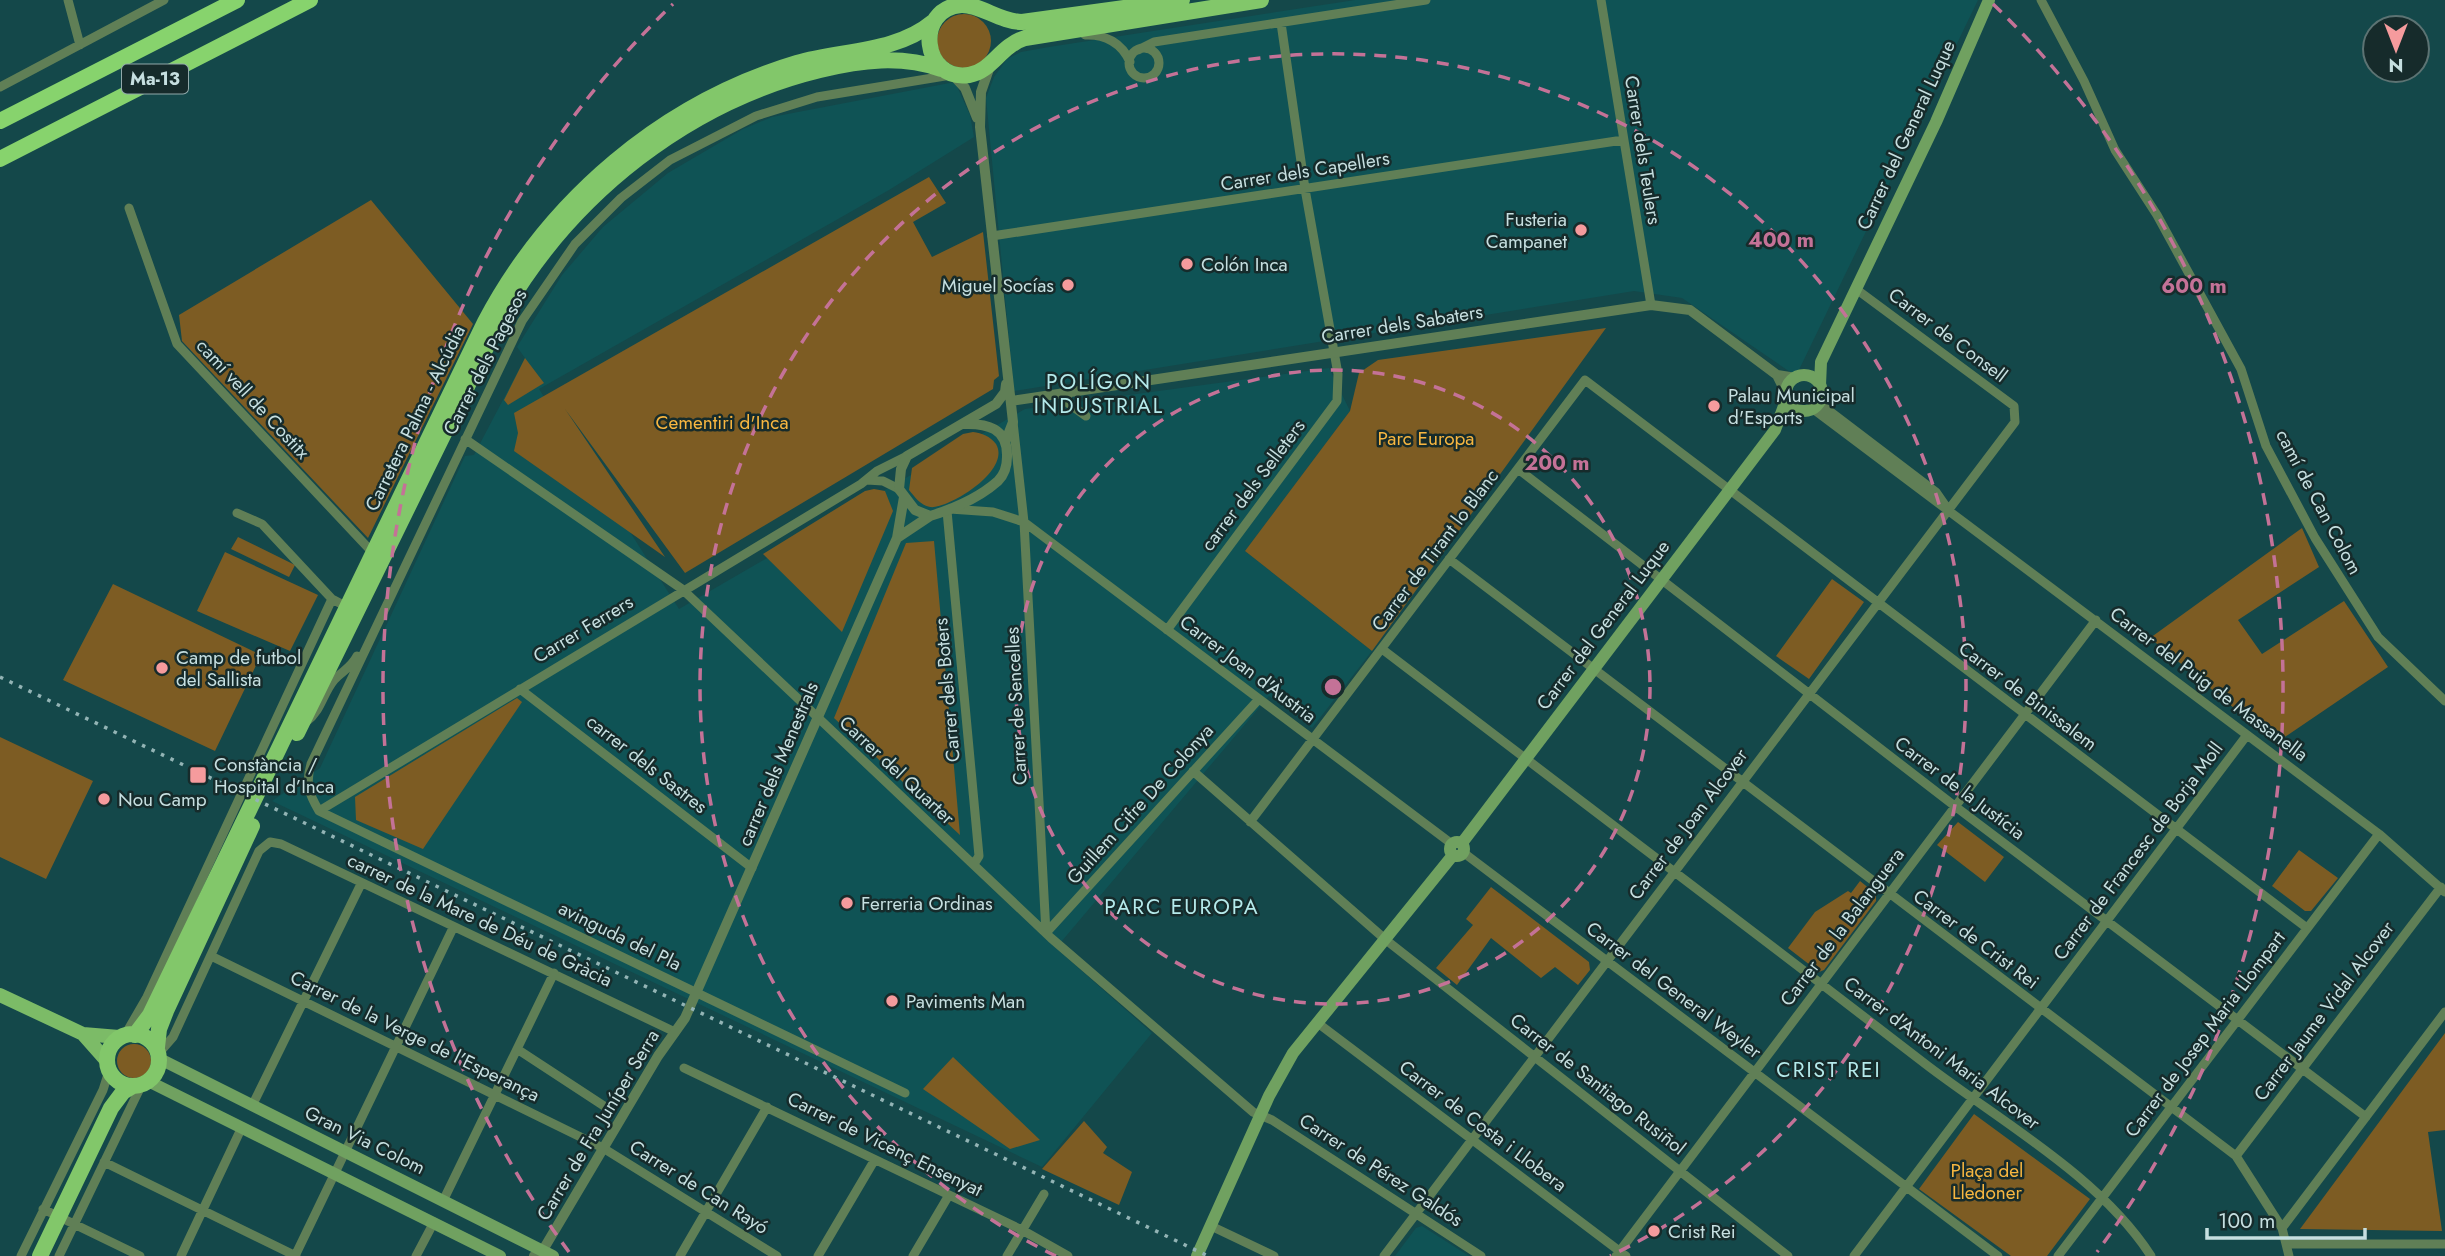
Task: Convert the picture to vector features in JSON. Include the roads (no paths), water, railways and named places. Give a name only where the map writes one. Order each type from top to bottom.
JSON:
[{"type":"highway","name":"Ma-13","points":[[0,121],[237,0]]},
{"type":"highway","name":"Ma-13","points":[[0,159],[310,0]]},
{"type":"highway","points":[[1182,0],[1022,22],[979,8],[959,5],[935,20],[929,44],[934,61],[947,72],[977,73],[1015,41],[1035,35],[1261,0]]},
{"type":"highway","points":[[979,8],[994,23],[998,36],[993,60]]},
{"type":"highway","name":"Carretera Palma - Alcúdia","points":[[158,1053],[158,1013],[212,883],[345,606],[504,287],[545,232],[592,181],[653,134],[718,95],[801,62],[900,43],[915,37],[935,20]]},
{"type":"highway","name":"Carretera Palma - Alcúdia","points":[[126,1036],[158,1013],[300,727],[345,606],[505,309],[553,239],[595,194],[633,163],[683,128],[737,99],[782,80],[865,61],[909,60],[947,72]]},
{"type":"highway","points":[[40,1256],[111,1108],[123,1092],[141,1084],[158,1071],[158,1053],[148,1038],[126,1036],[110,1045],[111,1108]]},
{"type":"highway","points":[[110,1069],[141,1084]]},
{"type":"main road","points":[[935,20],[944,0]]},
{"type":"main road","name":"Carrer del General Luque","points":[[1820,385],[1821,362],[1936,122],[1989,0]]},
{"type":"main road","points":[[1798,377],[1811,377],[1820,385],[1812,408],[1795,409],[1787,395],[1789,384],[1798,377],[1821,362]]},
{"type":"main road","name":"Carrer del General Luque","points":[[1197,1256],[1261,1115],[1293,1053],[1457,849],[1730,490],[1775,430],[1787,395]]},
{"type":"main road","name":"Carrer del General Luque","points":[[1775,430],[1812,408]]},
{"type":"main road","points":[[0,995],[83,1034],[126,1036]]},
{"type":"main road","points":[[83,1034],[110,1069]]},
{"type":"main road","name":"Gran Via Colom","points":[[158,1053],[252,1106],[443,1201],[543,1255]]},
{"type":"main road","points":[[141,1084],[242,1128],[500,1256]]},
{"type":"street","points":[[68,0],[80,45]]},
{"type":"street","points":[[0,87],[164,0]]},
{"type":"street","points":[[1130,62],[1145,44],[1426,0]]},
{"type":"street","name":"Carrer dels Teulers","points":[[1601,0],[1651,304]]},
{"type":"street","name":"camí de Can Colom","points":[[2041,0],[2084,81],[2115,150],[2157,215],[2241,369],[2266,446],[2315,538],[2378,637],[2445,701]]},
{"type":"street","name":"carrer dels Selleters","points":[[1167,630],[1337,401],[1338,374],[1305,189],[1281,23]]},
{"type":"street","points":[[1035,35],[1102,36],[1125,50],[1131,70],[1138,76],[1148,77],[1159,75],[1159,62],[1164,49],[1176,39]]},
{"type":"street","points":[[1138,50],[1152,50],[1159,62]]},
{"type":"street","name":"Carrer de Sencelles","points":[[993,60],[981,92],[980,127],[1024,522],[1046,933]]},
{"type":"street","name":"Carrer de Sencelles","points":[[947,72],[968,94],[980,127]]},
{"type":"street","name":"Carrer dels Pagesos","points":[[319,811],[309,795],[306,780],[366,643],[522,321],[575,244],[612,207],[670,160],[709,138],[786,106],[817,97],[947,72]]},
{"type":"street","name":"Carrer dels Capellers","points":[[992,236],[1623,140]]},
{"type":"street","name":"camí vell de Costitx","points":[[129,208],[177,344],[373,553]]},
{"type":"street","name":"Carrer de Consell","points":[[1856,289],[2014,406],[2016,412]]},
{"type":"street","name":"Carrer dels Sabaters","points":[[1011,401],[1067,395],[1651,304],[1690,310],[1777,375],[1787,395]]},
{"type":"street","points":[[902,493],[901,469],[907,456],[996,404],[1005,392],[1008,375]]},
{"type":"street","name":"Carrer dels Sabaters","points":[[1777,375],[1798,377]]},
{"type":"street","name":"Carrer de Tirant lo Blanc","points":[[1251,821],[1585,380]]},
{"type":"street","name":"Carrer de Binissalem","points":[[1585,380],[2308,928]]},
{"type":"street","points":[[1067,395],[1068,403],[1086,416]]},
{"type":"street","name":"Carrer del Puig de Massanella","points":[[1812,408],[2379,834],[2443,890]]},
{"type":"street","name":"Carrer de Joan Alcover","points":[[1384,1256],[2015,422],[2016,412]]},
{"type":"street","points":[[897,538],[930,516],[949,510],[1000,479],[1006,468],[1006,440],[1013,422]]},
{"type":"street","points":[[963,424],[983,423],[999,432],[1006,440]]},
{"type":"street","name":"Carrer del Quarter","points":[[465,439],[682,589],[816,719],[1046,933],[1253,1112],[1261,1115]]},
{"type":"street","name":"Carrer de Sencelles","points":[[1007,455],[1019,477]]},
{"type":"street","name":"Carrer Ferrers","points":[[319,811],[682,589],[867,480],[877,471],[907,456]]},
{"type":"street","name":"Carrer de la Justícia","points":[[1518,469],[1956,807],[2366,1117]]},
{"type":"street","points":[[867,480],[883,481],[902,493],[915,510],[930,516]]},
{"type":"street","name":"carrer dels Menestrals","points":[[685,1018],[897,538],[902,493]]},
{"type":"street","points":[[949,510],[993,512],[1024,522]]},
{"type":"street","name":"Carrer dels Boters","points":[[949,510],[979,856],[974,864]]},
{"type":"street","points":[[126,1036],[147,997],[192,896],[345,606],[262,524],[237,513]]},
{"type":"street","name":"Carrer Joan d'Àustria","points":[[1024,522],[1457,849]]},
{"type":"street","name":"Carrer de Crist Rei","points":[[1450,559],[2170,1109],[2236,1156]]},
{"type":"street","name":"Carrer de la Balanguera","points":[[1620,1255],[1754,1072],[2096,620]]},
{"type":"street","points":[[300,727],[315,716],[331,684],[351,667],[366,643]]},
{"type":"street","name":"Carrer d'Antoni Maria Alcover","points":[[1382,649],[1971,1099],[2104,1196],[2136,1232],[2151,1256]]},
{"type":"street","name":"carrer dels Sastres","points":[[520,689],[752,868]]},
{"type":"street","name":"Guillem Cifre De Colonya","points":[[1046,933],[1259,699]]},
{"type":"street","name":"Carrer de Francesc de Borja Moll","points":[[1854,1256],[2247,735]]},
{"type":"street","name":"Carrer de Santiago Rusiñol","points":[[1194,771],[1386,940],[1788,1256]]},
{"type":"street","name":"avinguda del Pla","points":[[319,811],[620,954],[694,999],[905,1093]]},
{"type":"street","name":"Carrer de Josep Maria Llompart","points":[[2058,1256],[2240,1022],[2379,834]]},
{"type":"street","name":"carrer de la Mare de Déu de Gràcia","points":[[211,956],[259,851],[270,842],[281,844],[675,1032]]},
{"type":"street","name":"Carrer del General Weyler","points":[[1457,849],[1998,1256]]},
{"type":"street","points":[[192,896],[212,883]]},
{"type":"street","points":[[252,1106],[361,884]]},
{"type":"street","name":"Carrer Jaume Vidal Alcover","points":[[2236,1156],[2443,890]]},
{"type":"street","points":[[104,1162],[296,1256],[453,928]]},
{"type":"street","points":[[158,1053],[173,1037],[211,956]]},
{"type":"street","name":"Carrer de la Verge de l'Esperança","points":[[211,956],[603,1148]]},
{"type":"street","points":[[443,1201],[554,973]]},
{"type":"street","points":[[2282,1228],[2445,1012]]},
{"type":"street","name":"Carrer de Fra Juníper Serra","points":[[543,1255],[603,1148],[685,1018]]},
{"type":"street","name":"Carrer de Costa i Llobera","points":[[1319,1024],[1620,1255]]},
{"type":"street","points":[[517,1049],[604,1106]]},
{"type":"street","name":"Carrer de Vicenç Ensenyat","points":[[684,1068],[1022,1230],[1068,1256]]},
{"type":"street","points":[[21,1256],[103,1090],[110,1069]]},
{"type":"street","points":[[59,1256],[141,1084]]},
{"type":"street","points":[[680,1256],[767,1107]]},
{"type":"street","name":"Carrer de Pérez Galdós","points":[[1261,1115],[1481,1256]]},
{"type":"street","points":[[181,1256],[242,1128]]},
{"type":"street","name":"Carrer de Can Rayó","points":[[603,1148],[777,1256]]},
{"type":"street","points":[[2236,1156],[2282,1228],[2289,1256]]},
{"type":"street","points":[[818,1256],[874,1161]]},
{"type":"street","points":[[1007,1256],[1044,1194]]},
{"type":"street","points":[[913,1256],[949,1195]]},
{"type":"street","points":[[43,1209],[140,1256]]},
{"type":"street","points":[[416,1256],[434,1222]]},
{"type":"street","points":[[1211,1226],[1274,1256]]},
{"type":"street","points":[[2286,1244],[2445,1244]]},
{"type":"railway","points":[[0,677],[1208,1256]]},
{"type":"place","name":"Fusteria Campanet","points":[[1581,230]]},
{"type":"place","name":"Colón Inca","points":[[1187,264]]},
{"type":"place","name":"Miguel Socías","points":[[1068,285]]},
{"type":"place","name":"Palau Municipal d'Esports","points":[[1714,406]]},
{"type":"place","name":"Camp de futbol del Sallista","points":[[162,668]]},
{"type":"place","name":"Constància / Hospital d’Inca","points":[[198,775]]},
{"type":"place","name":"Nou Camp","points":[[104,799]]},
{"type":"place","name":"Ferreria Ordinas","points":[[847,903]]},
{"type":"place","name":"Paviments Man","points":[[892,1001]]},
{"type":"place","name":"Crist Rei","points":[[1654,1231]]},
{"type":"district","name":"POLÍGON INDUSTRIAL","points":[[1099,394]]},
{"type":"district","name":"PARC EUROPA","points":[[1182,907]]},
{"type":"district","name":"CRIST REI","points":[[1829,1070]]},
{"type":"park label","name":"Cementiri d'Inca","points":[[722,422]]},
{"type":"park label","name":"Parc Europa","points":[[1426,438]]},
{"type":"park label","name":"Plaça del Lledoner","points":[[1987,1181]]}]
